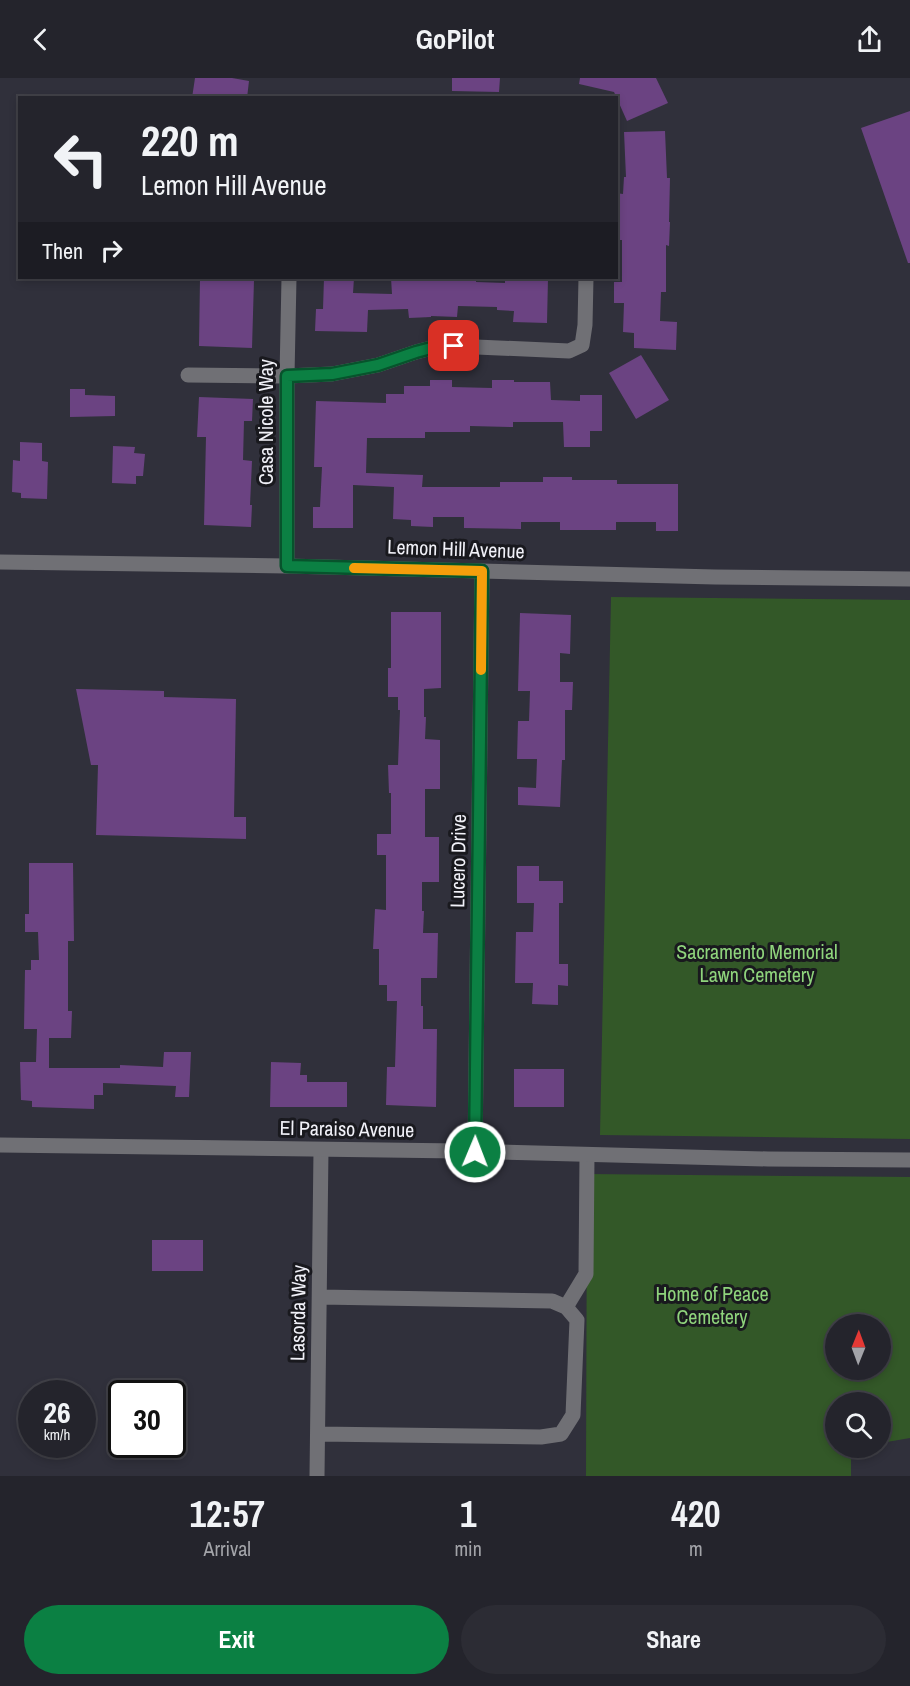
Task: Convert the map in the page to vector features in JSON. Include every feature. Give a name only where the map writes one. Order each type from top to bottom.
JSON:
[{"type":"street","name":"Casa Nicole Way","points":[[287,566],[289,279]]},
{"type":"street","points":[[188,375],[332,374],[378,365],[435,347],[569,351],[582,345],[586,279]]},
{"type":"street","name":"Lemon Hill Avenue","points":[[0,562],[910,579]]},
{"type":"street","name":"Lucero Drive","points":[[475,1152],[482,571]]},
{"type":"street","name":"El Paraiso Avenue","points":[[0,1146],[910,1160]]},
{"type":"street","name":"Lasorda Way","points":[[317,1476],[321,1150]]},
{"type":"street","points":[[566,1307],[586,1274],[587,1155]]},
{"type":"street","points":[[318,1434],[541,1437],[561,1434],[573,1415],[577,1320],[566,1307],[552,1301],[320,1297]]},
{"type":"green space","name":"Sacramento Memorial Lawn Cemetery","points":[[611,597],[910,600],[910,1139],[600,1135]]},
{"type":"green space","name":"Home of Peace Cemetery","points":[[587,1174],[910,1177],[910,1438],[891,1441],[891,1392],[825,1392],[825,1458],[851,1458],[851,1476],[586,1476]]},
{"type":"building","points":[[195,78],[232,78],[249,81],[247,96],[192,96]]},
{"type":"building","points":[[452,78],[500,78],[499,92],[452,91]]},
{"type":"building","points":[[580,78],[656,78],[668,103],[627,121],[618,96],[614,92],[579,84]]},
{"type":"building","points":[[910,111],[910,263],[908,263],[861,128]]},
{"type":"building","points":[[665,131],[667,178],[670,178],[670,222],[669,246],[666,245],[666,292],[661,292],[660,321],[677,322],[676,350],[634,348],[634,333],[623,332],[624,303],[614,303],[614,282],[622,282],[622,240],[618,240],[618,193],[623,194],[624,177],[626,177],[624,132]]},
{"type":"building","points":[[200,279],[254,280],[252,348],[199,346]]},
{"type":"building","points":[[324,279],[354,279],[353,293],[392,294],[391,279],[476,279],[476,282],[505,283],[505,279],[548,279],[547,323],[513,322],[514,311],[497,310],[497,307],[458,306],[457,317],[409,318],[408,309],[368,310],[367,332],[315,331],[316,309],[323,309]]},
{"type":"building","points":[[641,355],[669,400],[636,419],[609,373]]},
{"type":"building","points":[[430,380],[452,380],[452,387],[492,388],[492,380],[550,382],[551,400],[580,401],[580,395],[602,395],[602,431],[590,431],[590,447],[564,447],[563,422],[513,422],[513,427],[470,426],[470,432],[425,432],[425,438],[367,438],[366,473],[423,475],[422,487],[500,487],[500,482],[543,482],[543,477],[572,477],[572,480],[617,480],[617,484],[678,484],[678,531],[656,531],[656,522],[616,522],[616,530],[560,530],[560,522],[521,522],[521,529],[464,528],[464,517],[433,517],[433,527],[411,526],[411,520],[393,519],[394,487],[353,485],[353,528],[313,528],[313,507],[320,507],[322,467],[314,467],[316,401],[386,403],[386,394],[404,394],[404,386],[430,386]]},
{"type":"building","points":[[70,389],[85,389],[85,395],[115,396],[115,416],[70,417]]},
{"type":"building","points":[[199,397],[253,399],[252,421],[244,421],[243,460],[252,461],[251,527],[204,525],[206,437],[197,437]]},
{"type":"building","points":[[20,442],[42,443],[42,461],[48,462],[47,499],[21,498],[21,493],[12,492],[13,460],[20,461]]},
{"type":"building","points":[[113,446],[135,447],[134,453],[145,454],[143,476],[136,476],[136,484],[112,483]]},
{"type":"building","points":[[391,612],[441,612],[441,688],[424,689],[425,739],[440,740],[440,789],[425,789],[425,837],[439,837],[439,882],[422,882],[423,933],[438,933],[437,978],[421,978],[423,1029],[437,1029],[436,1107],[386,1105],[387,1067],[395,1067],[397,1001],[387,1001],[387,985],[379,985],[379,949],[373,949],[375,909],[386,910],[386,855],[377,855],[377,834],[391,834],[388,765],[398,765],[400,710],[398,710],[398,697],[388,697],[388,668],[391,668]]},
{"type":"building","points":[[520,613],[571,615],[570,654],[560,653],[560,682],[573,682],[572,710],[565,710],[565,760],[562,760],[560,807],[518,805],[518,787],[536,788],[537,759],[517,759],[518,721],[529,721],[530,691],[518,691]]},
{"type":"building","points":[[76,689],[164,691],[164,697],[236,699],[234,817],[246,817],[246,839],[96,835],[98,765],[91,765]]},
{"type":"building","points":[[29,863],[73,863],[74,941],[68,941],[68,1011],[72,1011],[71,1038],[49,1038],[49,1068],[120,1068],[120,1065],[163,1067],[164,1052],[191,1052],[189,1097],[175,1097],[176,1086],[103,1083],[103,1095],[94,1095],[94,1109],[32,1107],[32,1101],[21,1100],[20,1062],[36,1062],[37,1029],[24,1029],[25,970],[31,970],[31,960],[39,960],[38,932],[25,932],[25,914],[29,914]]},
{"type":"building","points":[[517,866],[539,866],[539,881],[563,881],[563,903],[559,903],[559,964],[568,964],[568,986],[558,985],[558,1005],[532,1004],[533,983],[515,983],[516,932],[533,932],[534,903],[517,903]]},
{"type":"building","points":[[271,1062],[301,1063],[300,1075],[307,1075],[307,1082],[347,1082],[347,1107],[270,1107]]},
{"type":"building","points":[[514,1069],[564,1069],[564,1107],[514,1107]]},
{"type":"building","points":[[152,1240],[203,1240],[203,1271],[152,1271]]},
{"type":"slow traffic","points":[[354,568],[482,571],[481,670]]},
{"type":"route","points":[[454,346],[435,347],[378,365],[332,374],[287,376],[287,566],[482,571],[475,1152]]}]
